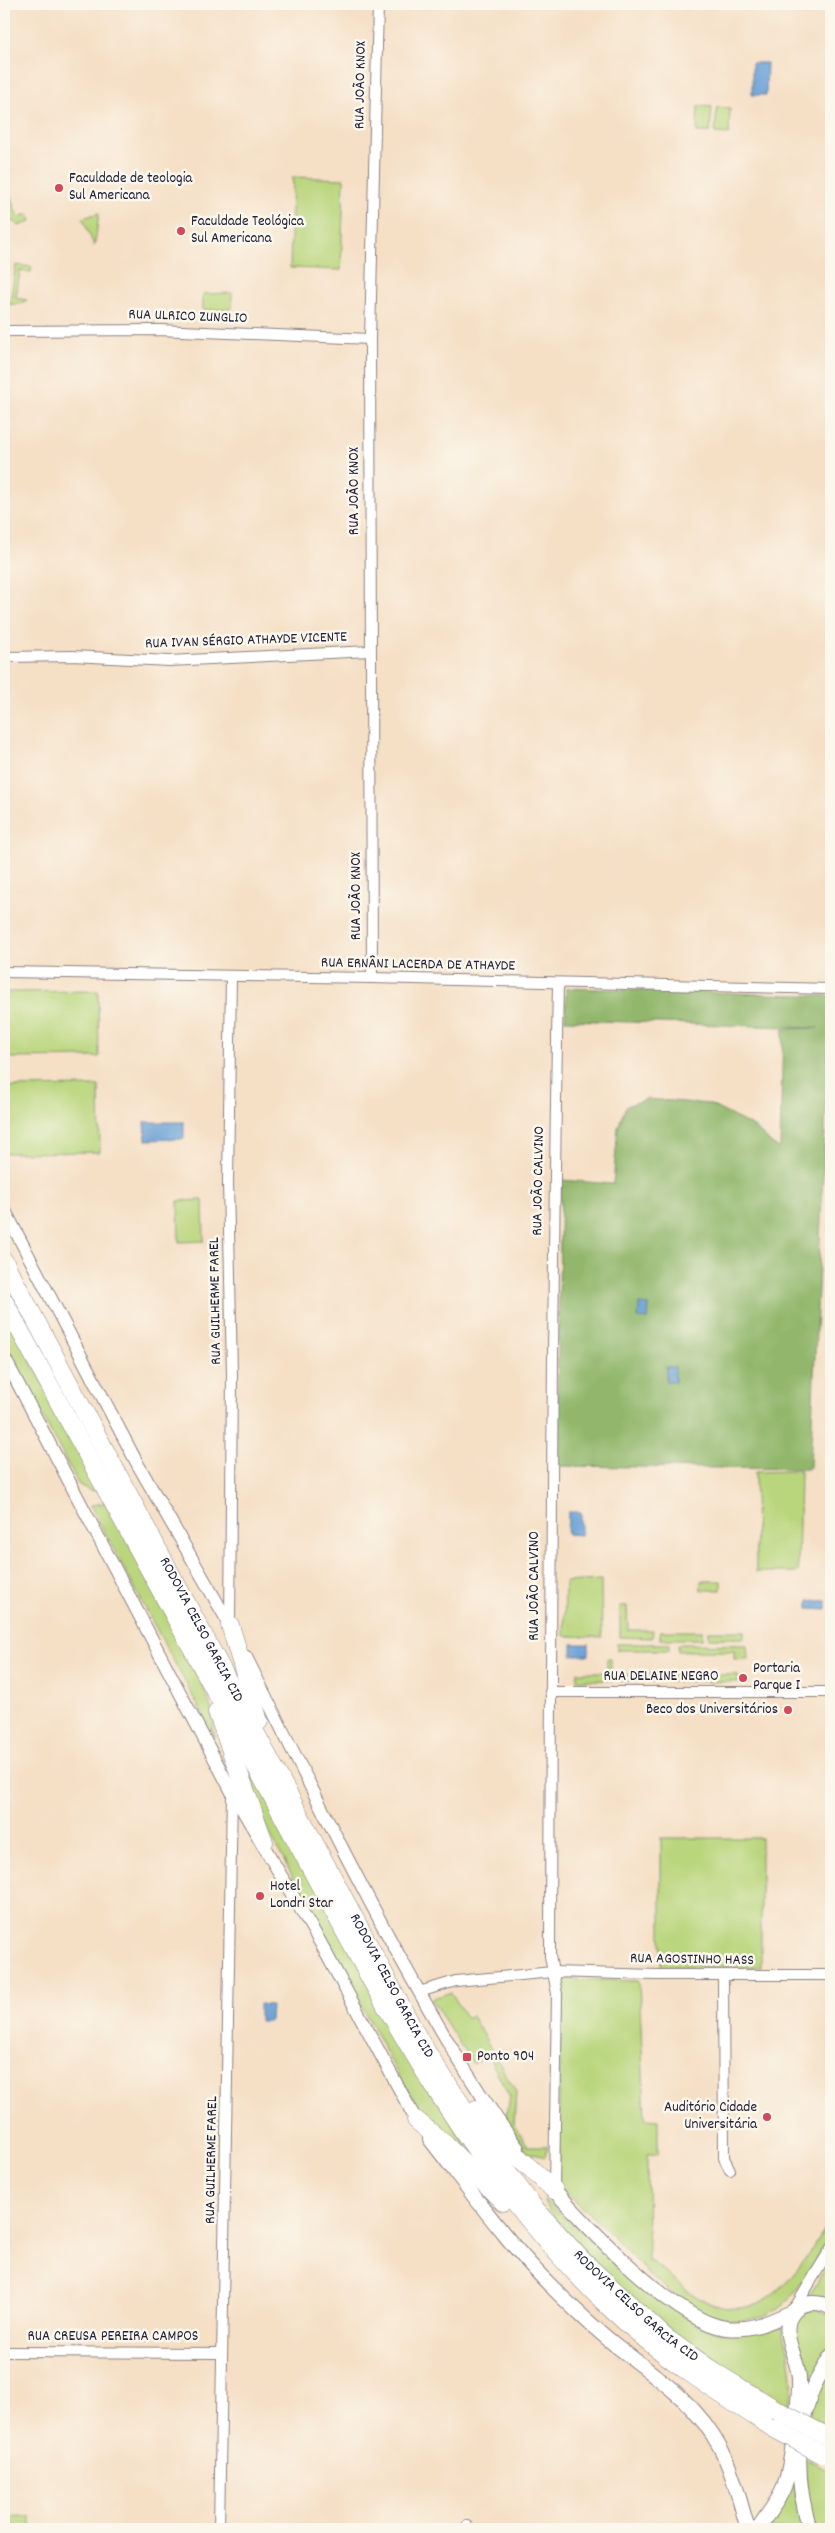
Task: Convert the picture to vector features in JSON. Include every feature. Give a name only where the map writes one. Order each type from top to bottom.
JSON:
[{"type":"highway","name":"RODOVIA CELSO GARCIA CID","points":[[4,1261],[421,2043],[483,2138],[531,2204],[583,2261],[665,2338],[716,2373],[775,2409],[830,2438]]},
{"type":"highway","name":"RODOVIA CELSO GARCIA CID","points":[[4,1300],[380,1996],[444,2104],[509,2195],[556,2254],[612,2310],[678,2367],[773,2428],[826,2456]]},
{"type":"highway","points":[[230,1625],[270,1757]]},
{"type":"highway","points":[[207,1676],[221,1724],[264,1842]]},
{"type":"highway","points":[[421,2043],[505,2145],[554,2190]]},
{"type":"highway","points":[[416,2120],[446,2145],[556,2254]]},
{"type":"main road","points":[[416,2120],[481,2206],[552,2288],[618,2347],[673,2388],[691,2405],[720,2446],[728,2465],[748,2529]]},
{"type":"main road","name":"RODOVIA CELSO GARCIA CID","points":[[554,2190],[628,2264],[698,2320],[714,2326],[742,2329],[763,2325],[808,2303],[823,2304],[831,2308]]},
{"type":"main road","points":[[758,2529],[780,2494],[786,2479],[799,2388],[798,2367],[788,2335],[792,2312]]},
{"type":"main road","points":[[810,2529],[800,2495],[798,2472],[800,2450],[811,2391],[831,2356]]},
{"type":"street","name":"RUA JOÃO KNOX","points":[[372,978],[370,339],[378,4]]},
{"type":"street","name":"RUA ULRICO ZUNGLIO","points":[[4,331],[160,330],[370,339]]},
{"type":"street","name":"RUA IVAN SÉRGIO ATHAYDE VICENTE","points":[[4,657],[72,656],[169,662],[370,651]]},
{"type":"street","name":"RUA ERNÂNI LACERDA DE ATHAYDE","points":[[4,972],[372,978],[831,989]]},
{"type":"street","name":"RUA GUILHERME FAREL","points":[[230,1625],[232,1373],[228,1182],[231,977]]},
{"type":"street","name":"RUA JOÃO CALVINO","points":[[554,2190],[557,1994],[550,1956],[550,1692],[552,1319],[558,983]]},
{"type":"street","name":"RODOVIA CELSO GARCIA CID","points":[[4,1209],[137,1463],[230,1625],[344,1854],[456,2058],[495,2118],[519,2150],[554,2190]]},
{"type":"street","points":[[4,1356],[232,1792],[264,1842],[416,2120]]},
{"type":"street","name":"RUA DELAINE NEGRO","points":[[550,1692],[831,1692]]},
{"type":"street","name":"RUA GUILHERME FAREL","points":[[220,2529],[232,1792]]},
{"type":"street","name":"RUA AGOSTINHO HASS","points":[[419,1992],[456,1981],[553,1972],[831,1975]]},
{"type":"street","points":[[723,1975],[724,2158],[730,2170]]},
{"type":"street","points":[[792,2312],[831,2248]]},
{"type":"street","name":"RUA CREUSA PEREIRA CAMPOS","points":[[4,2352],[222,2353]]},
{"type":"green space","points":[[698,106],[712,107],[710,132],[697,132]]},
{"type":"green space","points":[[717,107],[730,108],[729,134],[715,133]]},
{"type":"green space","points":[[293,177],[344,179],[341,270],[290,268]]},
{"type":"green space","points":[[4,180],[18,217],[28,214],[31,221],[19,226],[15,222],[9,221],[4,213],[4,203],[9,200],[4,192]]},
{"type":"green space","points":[[99,213],[95,243],[94,246],[83,218]]},
{"type":"green space","points":[[16,265],[32,267],[31,272],[20,271],[16,298],[27,300],[20,304],[4,305],[4,301],[10,302]]},
{"type":"green space","points":[[232,293],[232,309],[203,310],[203,294]]},
{"type":"green space","points":[[566,988],[831,996],[810,1467],[807,1469],[556,1466],[561,1180],[613,1184],[618,1127],[626,1106],[647,1099],[709,1104],[754,1127],[773,1145],[780,1148],[783,1029],[818,1028],[565,1020]]},
{"type":"green space","points":[[98,991],[99,1057],[5,1058],[4,992]]},
{"type":"green space","points":[[99,1086],[100,1152],[5,1153],[4,1087]]},
{"type":"green space","points":[[203,1200],[204,1241],[179,1242],[178,1201]]},
{"type":"green space","points":[[4,1312],[99,1487],[96,1491],[79,1485],[4,1343]]},
{"type":"green space","points":[[800,1471],[798,1572],[756,1572],[755,1472]]},
{"type":"green space","points":[[108,1503],[200,1678],[211,1708],[215,1738],[90,1505]]},
{"type":"green space","points":[[601,1580],[602,1637],[564,1636],[565,1582]]},
{"type":"green space","points":[[701,1581],[721,1581],[721,1590],[701,1590]]},
{"type":"green space","points":[[620,1606],[627,1606],[628,1630],[653,1630],[652,1638],[620,1637]]},
{"type":"green space","points":[[660,1631],[702,1631],[702,1639],[660,1639]]},
{"type":"green space","points":[[709,1631],[744,1631],[744,1638],[709,1638]]},
{"type":"green space","points":[[617,1644],[669,1644],[669,1650],[617,1650]]},
{"type":"green space","points":[[678,1644],[747,1645],[748,1659],[734,1659],[734,1651],[678,1651]]},
{"type":"green space","points":[[607,1659],[611,1659],[611,1674],[738,1675],[738,1682],[577,1680],[577,1672],[607,1672]]},
{"type":"green space","points":[[223,1718],[480,2170],[428,2121],[400,2078],[256,1808]]},
{"type":"green space","points":[[661,1838],[761,1838],[761,1967],[661,1967]]},
{"type":"green space","points":[[561,1979],[639,1981],[645,2119],[658,2120],[658,2154],[647,2154],[648,2262],[651,2261],[683,2287],[703,2300],[726,2308],[746,2307],[764,2300],[780,2288],[807,2256],[831,2220],[828,2238],[819,2256],[788,2301],[778,2308],[763,2316],[740,2320],[717,2317],[695,2308],[674,2295],[655,2279],[598,2222],[558,2187]]},
{"type":"green space","points":[[451,1992],[466,2017],[472,2016],[516,2092],[514,2124],[528,2146],[548,2146],[545,2157],[527,2152],[506,2121],[510,2097],[488,2055],[473,2064],[431,1999]]},
{"type":"green space","points":[[544,2200],[658,2297],[698,2326],[721,2333],[781,2322],[792,2374],[790,2406],[728,2369],[666,2326],[637,2303],[584,2252],[548,2209]]},
{"type":"green space","points":[[831,2258],[831,2302],[807,2299]]},
{"type":"green space","points":[[815,2309],[831,2315],[831,2349],[808,2388],[805,2388],[793,2325],[798,2315]]},
{"type":"green space","points":[[831,2365],[831,2427],[810,2416],[813,2402]]},
{"type":"green space","points":[[803,2457],[831,2471],[831,2521],[823,2529],[815,2529],[809,2512]]},
{"type":"green space","points":[[793,2477],[797,2505],[805,2529],[762,2529]]},
{"type":"green space","points":[[4,2517],[31,2517],[31,2529],[4,2529]]},
{"type":"water","points":[[752,63],[767,63],[766,95],[752,95]]},
{"type":"water","points":[[145,1122],[184,1122],[184,1139],[146,1140]]},
{"type":"water","points":[[639,1304],[649,1305],[648,1319],[638,1318]]},
{"type":"water","points":[[666,1367],[675,1367],[675,1382],[666,1382]]},
{"type":"water","points":[[568,1512],[581,1512],[581,1535],[567,1534]]},
{"type":"water","points":[[809,1600],[826,1601],[826,1610],[808,1609]]},
{"type":"water","points":[[572,1644],[589,1644],[589,1655],[572,1655]]},
{"type":"water","points":[[259,2004],[271,2005],[270,2021],[259,2021]]},
{"type":"place","name":"Faculdade de teologia Sul Americana","points":[[59,188]]},
{"type":"place","name":"Faculdade Teológica Sul Americana","points":[[181,231]]},
{"type":"place","name":"Portaria Parque I","points":[[743,1678]]},
{"type":"place","name":"Beco dos Universitários","points":[[788,1710]]},
{"type":"place","name":"Hotel Londri Star","points":[[260,1896]]},
{"type":"place","name":"Ponto 904","points":[[467,2057]]},
{"type":"place","name":"Auditório Cidade Universitária","points":[[767,2117]]}]
